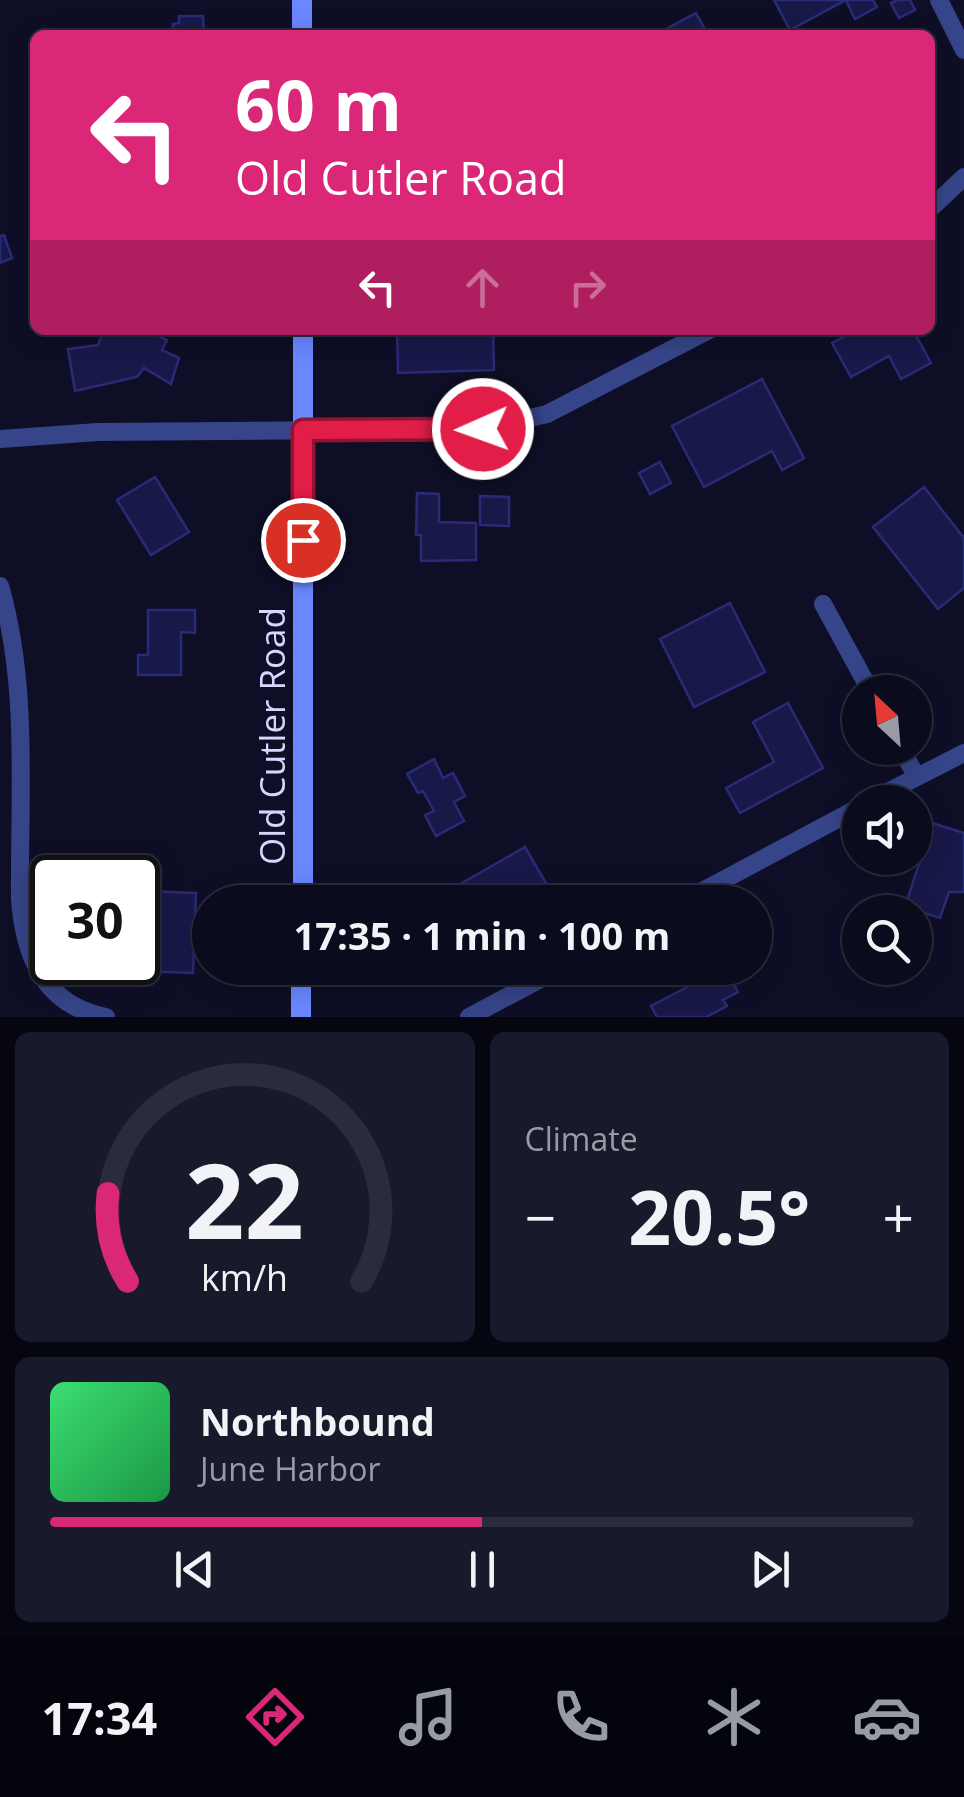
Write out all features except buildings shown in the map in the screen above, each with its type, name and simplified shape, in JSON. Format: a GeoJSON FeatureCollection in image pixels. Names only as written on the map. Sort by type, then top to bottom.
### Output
{"type":"FeatureCollection","features":[{"type":"Feature","properties":{"kind":"main road"},"geometry":{"type":"LineString","coordinates":[[302,0],[302,30]]}},
{"type":"Feature","properties":{"kind":"main road","name":"Old Cutler Road"},"geometry":{"type":"LineString","coordinates":[[303,335],[303,885]]}},
{"type":"Feature","properties":{"kind":"main road"},"geometry":{"type":"LineString","coordinates":[[300,1017],[301,985]]}},
{"type":"Feature","properties":{"kind":"street"},"geometry":{"type":"LineString","coordinates":[[939,0],[964,50]]}},
{"type":"Feature","properties":{"kind":"street"},"geometry":{"type":"LineString","coordinates":[[935,204],[964,178]]}},
{"type":"Feature","properties":{"kind":"street"},"geometry":{"type":"LineString","coordinates":[[0,438],[79,432],[459,431],[527,420],[568,404],[699,335]]}},
{"type":"Feature","properties":{"kind":"street"},"geometry":{"type":"LineString","coordinates":[[0,586],[17,671],[20,899],[24,934],[50,989],[77,1009],[106,1017]]}},
{"type":"Feature","properties":{"kind":"street"},"geometry":{"type":"LineString","coordinates":[[823,604],[862,675]]}},
{"type":"Feature","properties":{"kind":"street"},"geometry":{"type":"LineString","coordinates":[[899,785],[964,753]]}},
{"type":"Feature","properties":{"kind":"street"},"geometry":{"type":"LineString","coordinates":[[910,765],[916,776]]}},
{"type":"Feature","properties":{"kind":"street"},"geometry":{"type":"LineString","coordinates":[[714,885],[842,817]]}},
{"type":"Feature","properties":{"kind":"street"},"geometry":{"type":"LineString","coordinates":[[469,1017],[530,985]]}},
{"type":"Feature","properties":{"kind":"route"},"geometry":{"type":"LineString","coordinates":[[303,540],[303,430],[483,429]]}}]}
